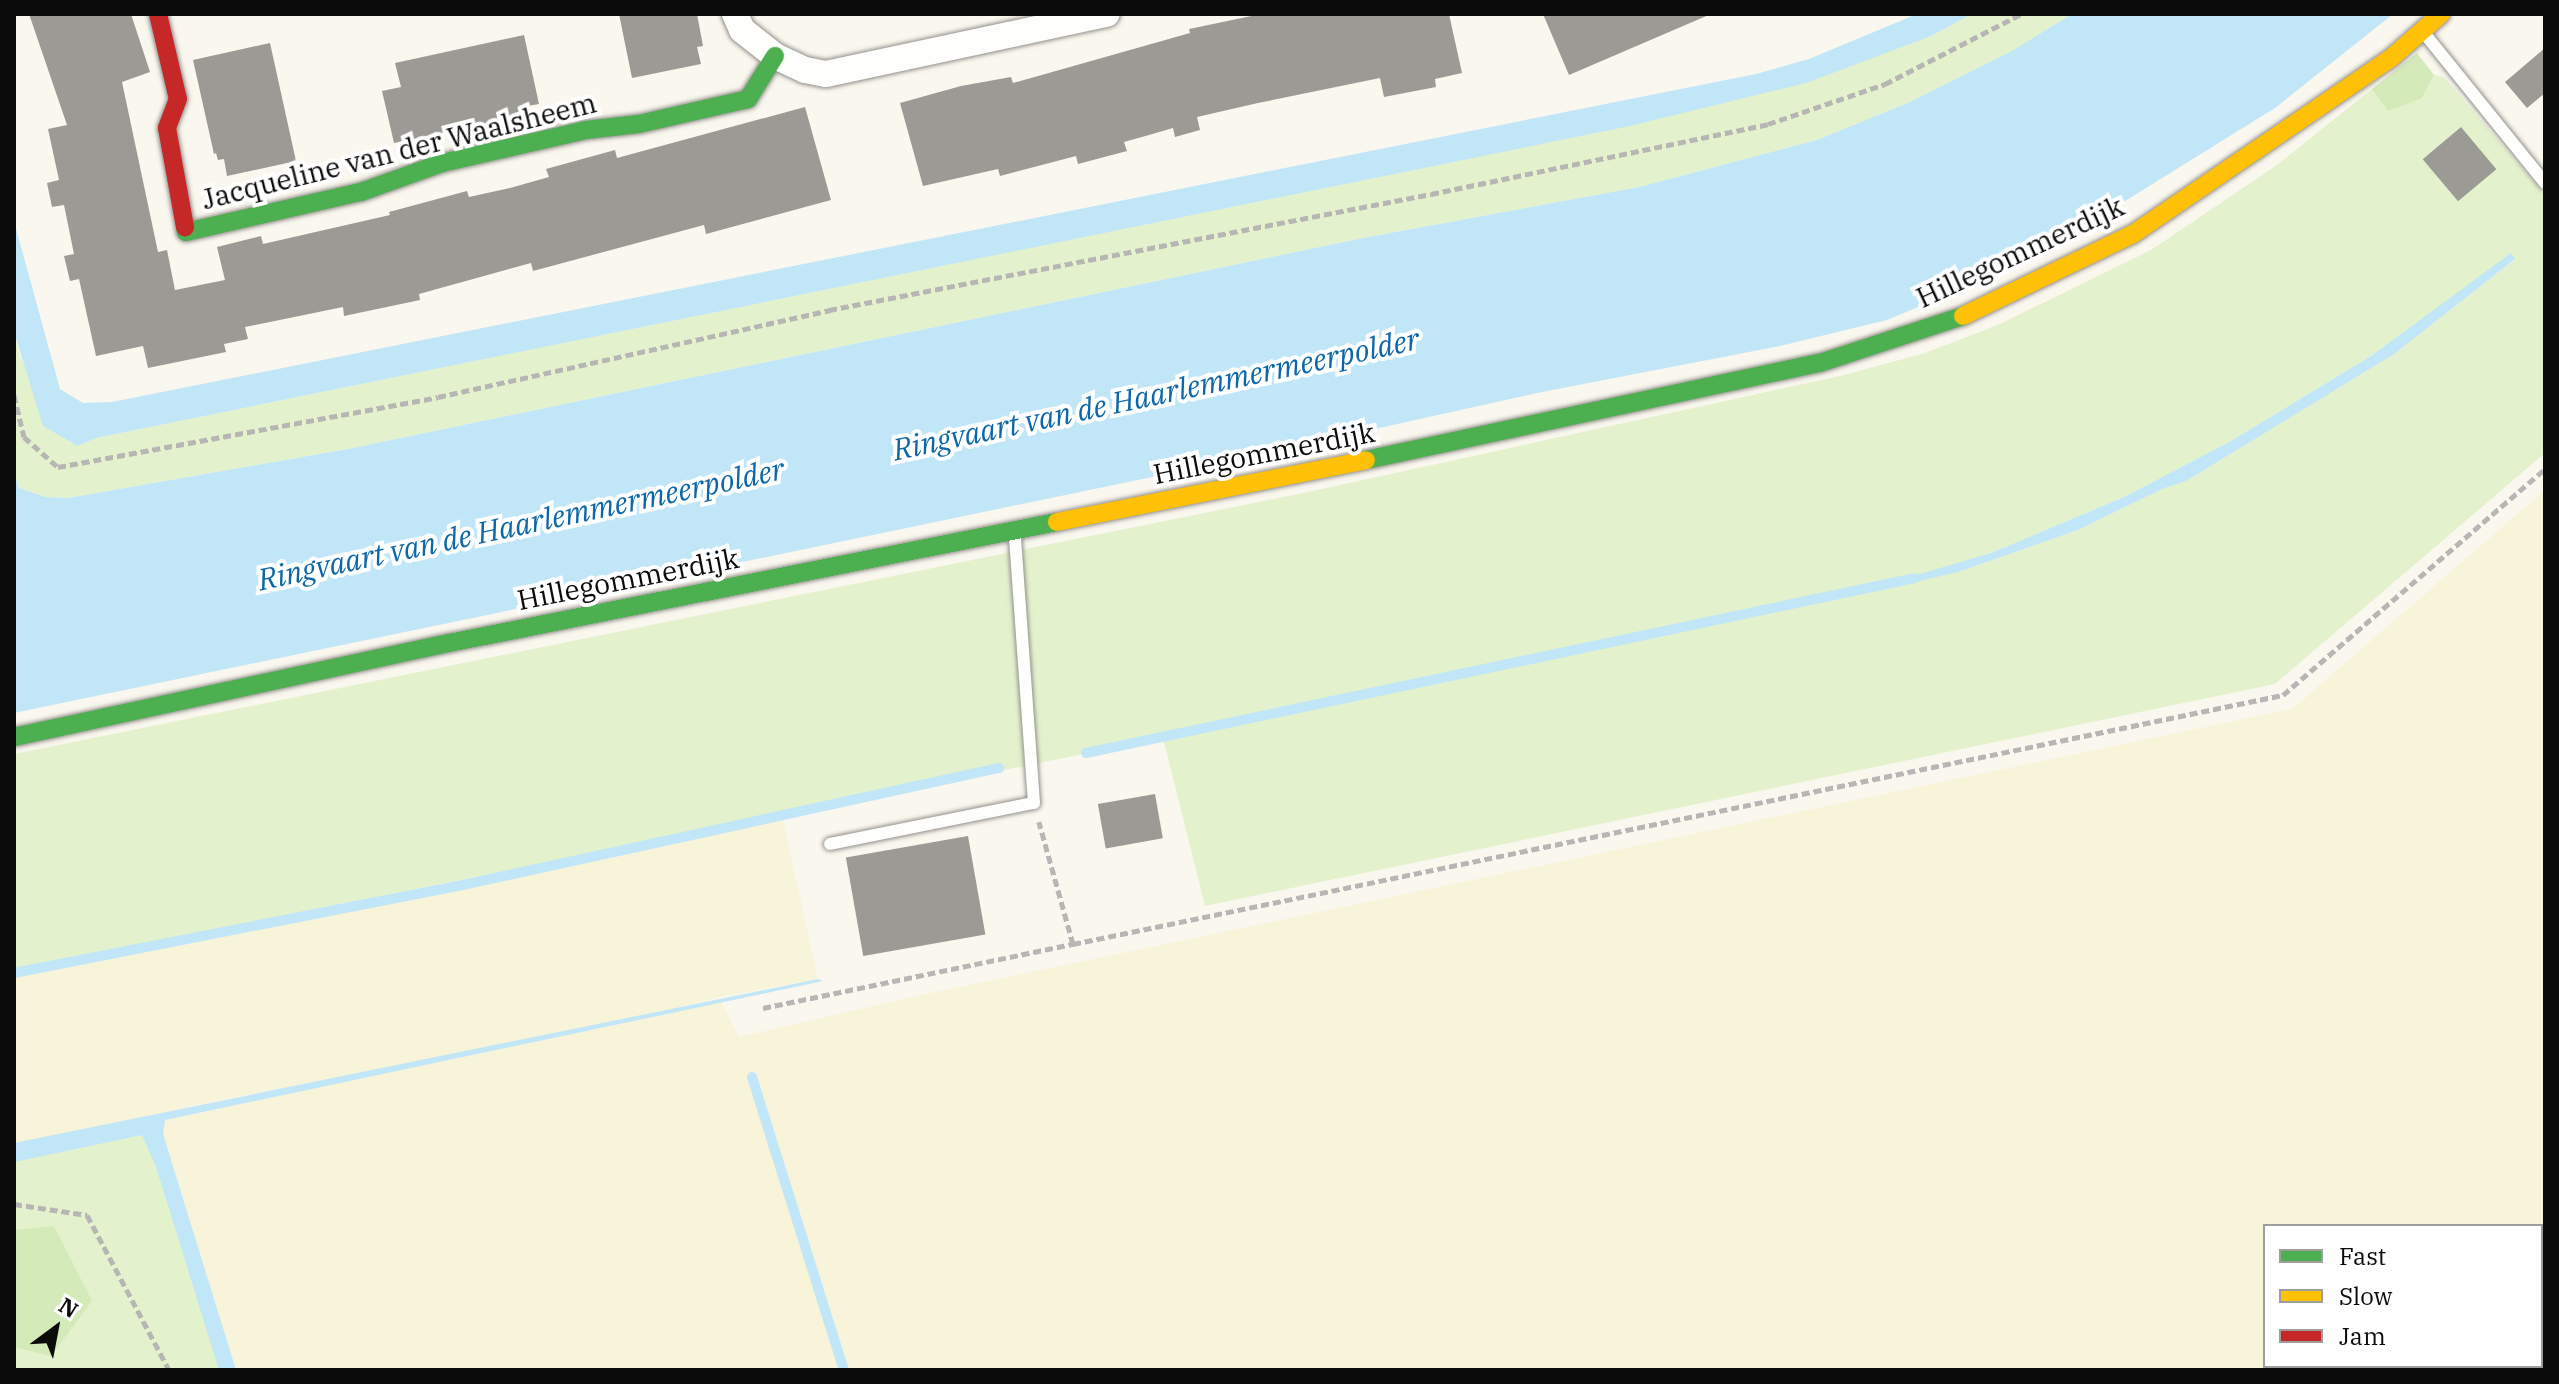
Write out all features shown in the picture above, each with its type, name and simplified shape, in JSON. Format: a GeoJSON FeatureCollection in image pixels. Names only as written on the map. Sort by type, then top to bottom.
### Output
{"type":"FeatureCollection","features":[{"type":"Feature","properties":{"kind":"street","name":"Jacqueline van der Waalsheem"},"geometry":{"type":"LineString","coordinates":[[158,14],[178,99],[167,128],[186,232],[361,192],[442,163],[586,130],[639,124],[748,99],[775,56]]}},
{"type":"Feature","properties":{"kind":"street"},"geometry":{"type":"LineString","coordinates":[[735,14],[742,30],[775,56],[805,70],[826,74],[1103,14]]}},
{"type":"Feature","properties":{"kind":"street","name":"Hillegommerdijk"},"geometry":{"type":"LineString","coordinates":[[14,737],[449,643],[1508,432],[1820,363],[1968,314],[2133,234],[2390,59],[2441,14]]}},
{"type":"Feature","properties":{"kind":"lane"},"geometry":{"type":"LineString","coordinates":[[2422,31],[2545,183]]}},
{"type":"Feature","properties":{"kind":"lane"},"geometry":{"type":"LineString","coordinates":[[830,844],[1034,803],[1014,531]]}},
{"type":"Feature","properties":{"kind":"path"},"geometry":{"type":"LineString","coordinates":[[14,395],[24,437],[58,467],[438,397],[829,310],[1431,194],[1768,124],[1885,84],[2021,14]]}},
{"type":"Feature","properties":{"kind":"path"},"geometry":{"type":"LineString","coordinates":[[763,1008],[2283,695],[2545,469]]}},
{"type":"Feature","properties":{"kind":"path"},"geometry":{"type":"LineString","coordinates":[[1034,803],[1073,944]]}},
{"type":"Feature","properties":{"kind":"path"},"geometry":{"type":"LineString","coordinates":[[14,1204],[87,1215],[169,1370]]}},
{"type":"Feature","properties":{"kind":"shaded area"},"geometry":{"type":"Polygon","coordinates":[[[2545,490],[2545,1370],[234,1370],[163,1134],[165,1120],[721,1002],[739,1037],[921,995],[2292,709],[2545,490]]]}},
{"type":"Feature","properties":{"kind":"shaded area"},"geometry":{"type":"Polygon","coordinates":[[[782,815],[818,979],[724,996],[594,1028],[200,1104],[14,1149],[14,970],[782,815]]]}},
{"type":"Feature","properties":{"kind":"green space"},"geometry":{"type":"Polygon","coordinates":[[[1972,14],[2072,14],[2010,52],[1910,102],[1817,140],[1639,187],[1363,238],[348,449],[68,498],[45,497],[19,488],[14,473],[14,332],[20,357],[78,446],[96,438],[1366,179],[1931,36],[1972,14]]]}},
{"type":"Feature","properties":{"kind":"green space"},"geometry":{"type":"Polygon","coordinates":[[[2417,53],[2434,75],[2422,98],[2388,111],[2372,89],[2417,53]]]}},
{"type":"Feature","properties":{"kind":"green space"},"geometry":{"type":"Polygon","coordinates":[[[2434,75],[2444,77],[2545,195],[2545,453],[2275,684],[1205,906],[1163,738],[14,970],[14,754],[1308,492],[1844,375],[1925,353],[2000,324],[2151,250],[2277,165],[2372,89],[2422,98],[2434,75]],[[2511,254],[2371,356],[2231,441],[2124,497],[1991,553],[1958,572],[2078,530],[2162,489],[2186,481],[2394,353],[2514,260],[2511,254]]]}},
{"type":"Feature","properties":{"kind":"green space"},"geometry":{"type":"Polygon","coordinates":[[[165,1120],[163,1134],[234,1370],[14,1370],[14,1149],[165,1120]]]}},
{"type":"Feature","properties":{"kind":"green space"},"geometry":{"type":"Polygon","coordinates":[[[54,1226],[92,1301],[51,1356],[14,1347],[14,1230],[54,1226]]]}},
{"type":"Feature","properties":{"kind":"water"},"geometry":{"type":"Polygon","coordinates":[[[1917,14],[1972,14],[1931,36],[1806,83],[1630,126],[96,438],[78,446],[43,426],[14,332],[14,221],[60,389],[83,403],[112,402],[1756,74],[1809,59],[1917,14]]]}},
{"type":"Feature","properties":{"kind":"water","name":"Ringvaart van de Haarlemmermeerpolder"},"geometry":{"type":"Polygon","coordinates":[[[2072,14],[2393,14],[2275,108],[2030,260],[1887,320],[1780,346],[1537,393],[1244,458],[14,713],[14,473],[19,488],[45,497],[68,498],[348,449],[1363,238],[1639,187],[1817,140],[1910,102],[2010,52],[2072,14]]]}},
{"type":"Feature","properties":{"kind":"water"},"geometry":{"type":"Polygon","coordinates":[[[2511,253],[2515,259],[2394,354],[2186,481],[2162,489],[2078,530],[1958,572],[1911,583],[1913,576],[1991,553],[2124,497],[2231,441],[2371,356],[2511,253]]]}},
{"type":"Feature","properties":{"kind":"water"},"geometry":{"type":"Polygon","coordinates":[[[818,979],[823,981],[165,1120],[163,1134],[236,1370],[219,1370],[156,1167],[142,1135],[14,1162],[14,1143],[818,979]]]}},
{"type":"Feature","properties":{"kind":"building"},"geometry":{"type":"Polygon","coordinates":[[[29,14],[131,14],[150,72],[122,82],[158,252],[167,250],[175,290],[225,280],[217,247],[261,236],[263,244],[390,215],[389,212],[467,191],[469,197],[510,188],[549,177],[546,169],[615,150],[617,158],[805,107],[831,200],[706,234],[704,225],[533,271],[531,263],[419,294],[420,300],[344,316],[343,307],[245,327],[248,339],[224,344],[226,352],[148,368],[143,346],[96,356],[79,279],[70,281],[64,256],[74,254],[64,205],[52,207],[47,183],[59,180],[48,129],[67,125],[29,14]]]}},
{"type":"Feature","properties":{"kind":"building"},"geometry":{"type":"Polygon","coordinates":[[[619,14],[697,14],[703,46],[697,47],[701,64],[632,78],[619,14]]]}},
{"type":"Feature","properties":{"kind":"building"},"geometry":{"type":"Polygon","coordinates":[[[1261,14],[1449,14],[1462,73],[1435,79],[1436,87],[1384,97],[1380,78],[1258,103],[1197,117],[1200,130],[1175,137],[1173,128],[1124,142],[1127,151],[1078,164],[1076,156],[1000,176],[998,169],[923,186],[900,103],[961,86],[1011,77],[1013,83],[1190,33],[1189,29],[1261,14]]]}},
{"type":"Feature","properties":{"kind":"building"},"geometry":{"type":"Polygon","coordinates":[[[1543,14],[1711,14],[1569,75],[1543,14]]]}},
{"type":"Feature","properties":{"kind":"building"},"geometry":{"type":"Polygon","coordinates":[[[524,35],[539,104],[522,107],[523,113],[517,118],[394,143],[382,91],[401,87],[395,63],[524,35]]]}},
{"type":"Feature","properties":{"kind":"building"},"geometry":{"type":"Polygon","coordinates":[[[270,43],[296,161],[227,176],[224,159],[218,160],[214,154],[193,60],[270,43]]]}},
{"type":"Feature","properties":{"kind":"building"},"geometry":{"type":"Polygon","coordinates":[[[2545,48],[2545,93],[2527,108],[2505,82],[2545,48]]]}},
{"type":"Feature","properties":{"kind":"building"},"geometry":{"type":"Polygon","coordinates":[[[2461,127],[2496,169],[2458,201],[2423,159],[2461,127]]]}},
{"type":"Feature","properties":{"kind":"building"},"geometry":{"type":"Polygon","coordinates":[[[1155,794],[1163,838],[1106,848],[1098,804],[1155,794]]]}},
{"type":"Feature","properties":{"kind":"building"},"geometry":{"type":"Polygon","coordinates":[[[968,836],[985,934],[863,956],[846,858],[968,836]]]}},
{"type":"Feature","properties":{"kind":"waterway"},"geometry":{"type":"LineString","coordinates":[[1086,753],[1915,578]]}},
{"type":"Feature","properties":{"kind":"waterway"},"geometry":{"type":"LineString","coordinates":[[14,973],[458,886],[999,768]]}},
{"type":"Feature","properties":{"kind":"waterway"},"geometry":{"type":"LineString","coordinates":[[752,1077],[844,1370]]}},
{"type":"Feature","properties":{"kind":"traffic: fast"},"geometry":{"type":"LineString","coordinates":[[185,227],[186,232],[361,192],[442,163],[586,130],[639,124],[748,99],[775,56]]}},
{"type":"Feature","properties":{"kind":"traffic: fast"},"geometry":{"type":"LineString","coordinates":[[1366,460],[1820,363],[1963,316]]}},
{"type":"Feature","properties":{"kind":"traffic: fast"},"geometry":{"type":"LineString","coordinates":[[14,737],[449,643],[1057,522]]}},
{"type":"Feature","properties":{"kind":"traffic: slow"},"geometry":{"type":"LineString","coordinates":[[1963,316],[2133,234],[2390,59],[2441,14]]}},
{"type":"Feature","properties":{"kind":"traffic: slow"},"geometry":{"type":"LineString","coordinates":[[1057,522],[1366,460]]}},
{"type":"Feature","properties":{"kind":"traffic: jam"},"geometry":{"type":"LineString","coordinates":[[158,14],[178,99],[167,128],[185,227]]}}]}
